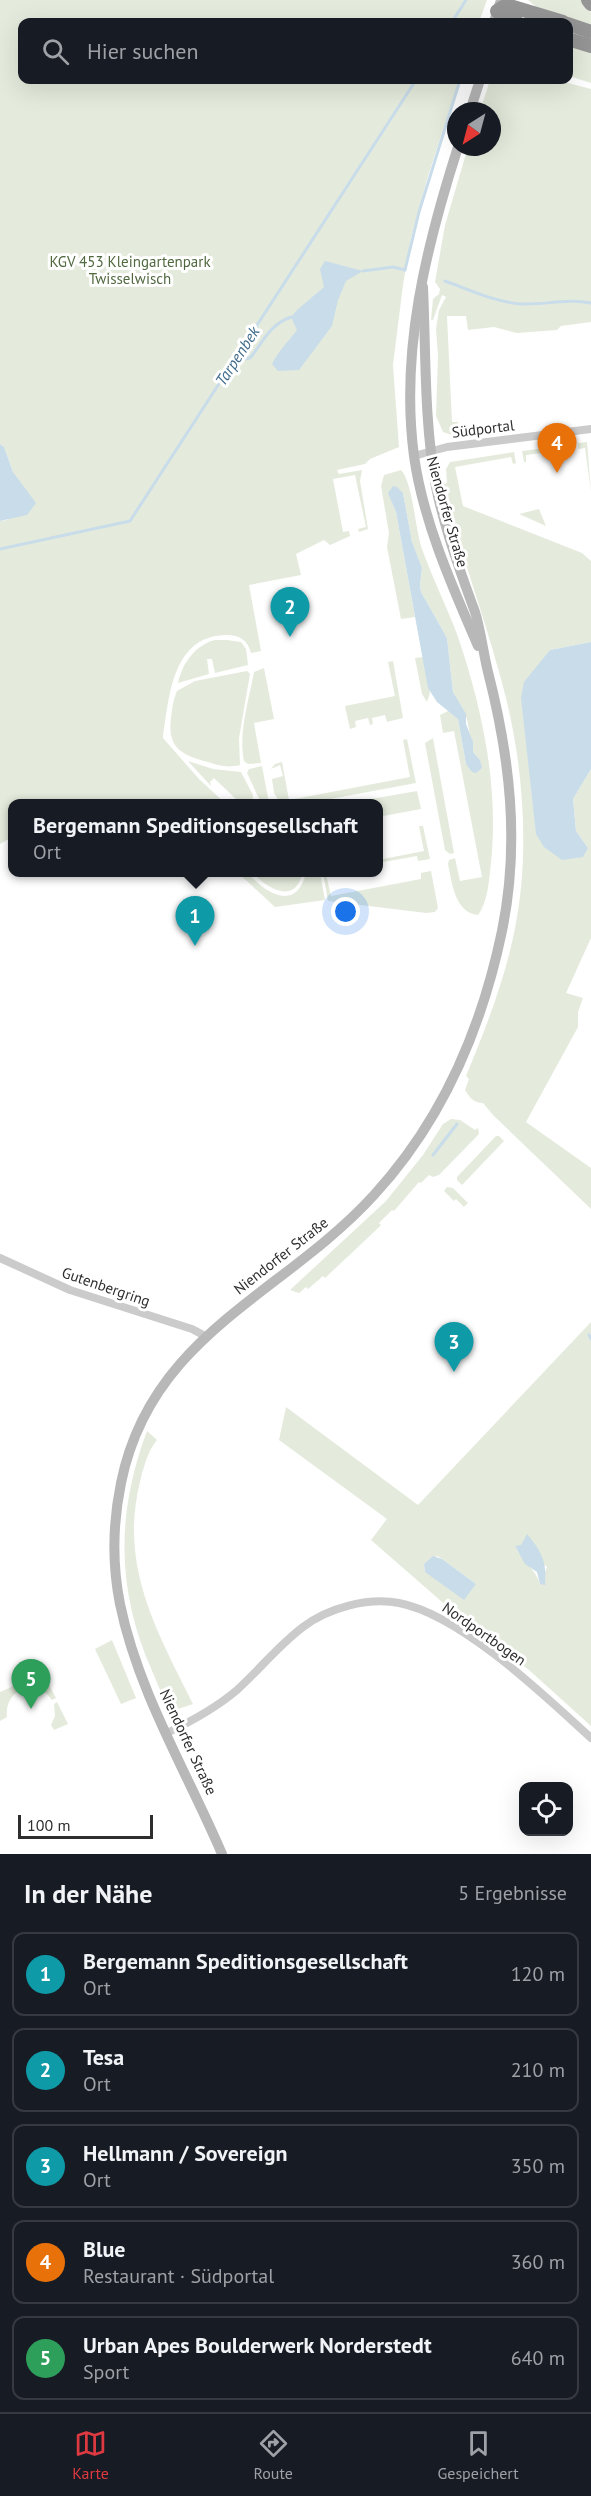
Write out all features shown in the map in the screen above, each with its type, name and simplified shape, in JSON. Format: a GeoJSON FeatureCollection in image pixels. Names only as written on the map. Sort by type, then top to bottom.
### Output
{"type":"FeatureCollection","features":[{"type":"Feature","properties":{"kind":"highway"},"geometry":{"type":"LineString","coordinates":[[588,0],[591,4]]}},
{"type":"Feature","properties":{"kind":"highway"},"geometry":{"type":"LineString","coordinates":[[506,13],[538,18]]}},
{"type":"Feature","properties":{"kind":"highway"},"geometry":{"type":"LineString","coordinates":[[573,26],[591,32]]}},
{"type":"Feature","properties":{"kind":"highway"},"geometry":{"type":"LineString","coordinates":[[573,41],[591,46]]}},
{"type":"Feature","properties":{"kind":"main road"},"geometry":{"type":"LineString","coordinates":[[473,102],[479,84]]}},
{"type":"Feature","properties":{"kind":"main road","name":"Niendorfer Straße"},"geometry":{"type":"LineString","coordinates":[[455,156],[435,224],[414,323],[410,384],[414,456],[421,489],[439,548],[464,616],[487,668]]}},
{"type":"Feature","properties":{"kind":"main road","name":"Niendorfer Straße"},"geometry":{"type":"LineString","coordinates":[[222,1854],[130,1643],[119,1601],[115,1558],[116,1509],[126,1456],[143,1413],[171,1373],[206,1336],[339,1230],[375,1194],[411,1150],[444,1095],[467,1048],[482,1004],[506,910],[512,851],[510,779],[503,735],[476,615],[464,587],[436,487],[425,379],[423,287]]}},
{"type":"Feature","properties":{"kind":"street","name":"Südportal"},"geometry":{"type":"LineString","coordinates":[[414,456],[447,447],[591,429]]}},
{"type":"Feature","properties":{"kind":"street","name":"Gutenbergring"},"geometry":{"type":"LineString","coordinates":[[0,1258],[70,1290],[206,1336]]}},
{"type":"Feature","properties":{"kind":"street","name":"Nordportbogen"},"geometry":{"type":"LineString","coordinates":[[167,1732],[193,1721],[222,1701],[304,1626],[337,1609],[390,1601],[428,1612],[463,1633],[534,1686],[591,1738]]}},
{"type":"Feature","properties":{"kind":"green space","name":"KGV 453 Kleingartenpark Twisselwisch"},"geometry":{"type":"Polygon","coordinates":[[[0,0],[487,0],[480,18],[18,18],[18,84],[458,84],[452,102],[447,102],[447,117],[411,238],[403,285],[393,365],[399,447],[370,459],[365,464],[337,470],[339,474],[362,470],[360,481],[368,529],[359,532],[358,529],[366,527],[355,475],[333,479],[343,532],[349,531],[350,536],[330,545],[324,540],[296,554],[301,575],[249,585],[261,651],[251,653],[245,642],[235,636],[209,638],[195,645],[177,670],[168,704],[163,738],[199,779],[221,799],[8,799],[8,839],[0,844],[0,521],[7,520],[35,503],[13,472],[4,447],[0,444],[0,0]]]}},
{"type":"Feature","properties":{"kind":"green space"},"geometry":{"type":"Polygon","coordinates":[[[528,0],[582,0],[591,12],[591,26],[573,20],[573,18],[540,10],[528,0]]]}},
{"type":"Feature","properties":{"kind":"green space"},"geometry":{"type":"Polygon","coordinates":[[[573,46],[591,51],[591,83],[573,77],[573,46]]]}},
{"type":"Feature","properties":{"kind":"green space"},"geometry":{"type":"Polygon","coordinates":[[[489,84],[572,84],[591,89],[591,322],[561,326],[557,330],[517,333],[494,327],[468,330],[466,316],[447,316],[452,422],[458,422],[459,430],[475,429],[475,433],[452,435],[443,432],[436,416],[438,356],[436,329],[439,310],[446,297],[442,295],[433,320],[431,320],[433,299],[439,294],[440,289],[435,282],[445,225],[465,156],[501,156],[501,102],[483,102],[489,84]]]}},
{"type":"Feature","properties":{"kind":"green space"},"geometry":{"type":"Polygon","coordinates":[[[587,442],[591,492],[585,448],[578,449],[578,443],[587,442]]]}},
{"type":"Feature","properties":{"kind":"green space"},"geometry":{"type":"Polygon","coordinates":[[[568,445],[570,455],[567,456],[565,450],[526,455],[526,462],[524,462],[522,451],[568,445]]]}},
{"type":"Feature","properties":{"kind":"green space"},"geometry":{"type":"Polygon","coordinates":[[[514,452],[516,463],[513,464],[511,457],[455,467],[463,506],[582,553],[591,561],[591,642],[550,650],[536,834],[588,848],[576,831],[573,799],[591,769],[591,938],[566,993],[583,998],[578,1012],[578,1027],[526,1122],[591,1168],[591,1209],[483,1103],[472,1100],[465,1090],[469,1079],[466,1076],[499,988],[514,933],[522,875],[523,815],[517,755],[506,698],[443,484],[447,483],[446,469],[450,462],[514,452]]]}},
{"type":"Feature","properties":{"kind":"green space"},"geometry":{"type":"Polygon","coordinates":[[[401,470],[411,495],[422,549],[457,634],[481,718],[493,805],[493,834],[487,891],[478,915],[470,913],[459,903],[448,864],[449,860],[455,858],[460,881],[482,877],[454,731],[443,733],[440,715],[450,710],[458,719],[466,764],[480,760],[473,752],[467,719],[453,692],[447,638],[421,592],[422,569],[412,542],[403,493],[391,499],[396,512],[415,617],[401,619],[387,547],[389,533],[381,486],[384,475],[401,470]]]}},
{"type":"Feature","properties":{"kind":"green space"},"geometry":{"type":"Polygon","coordinates":[[[539,509],[546,526],[519,514],[539,509]]]}},
{"type":"Feature","properties":{"kind":"green space"},"geometry":{"type":"Polygon","coordinates":[[[215,640],[241,642],[246,649],[248,665],[215,673],[212,659],[207,659],[209,674],[178,683],[186,662],[191,656],[201,646],[215,640]]]}},
{"type":"Feature","properties":{"kind":"green space"},"geometry":{"type":"Polygon","coordinates":[[[423,657],[430,693],[427,702],[422,694],[415,658],[423,657]]]}},
{"type":"Feature","properties":{"kind":"green space"},"geometry":{"type":"Polygon","coordinates":[[[393,661],[403,718],[387,722],[385,715],[372,718],[373,724],[370,725],[368,718],[355,721],[356,727],[350,729],[345,706],[395,696],[388,662],[393,661]]]}},
{"type":"Feature","properties":{"kind":"green space"},"geometry":{"type":"Polygon","coordinates":[[[264,668],[274,719],[254,723],[261,763],[248,764],[244,761],[242,739],[245,716],[254,672],[264,668]]]}},
{"type":"Feature","properties":{"kind":"green space"},"geometry":{"type":"Polygon","coordinates":[[[247,671],[250,674],[239,738],[240,765],[216,765],[178,749],[171,737],[170,728],[177,691],[195,681],[247,671]]]}},
{"type":"Feature","properties":{"kind":"green space"},"geometry":{"type":"Polygon","coordinates":[[[433,738],[454,853],[450,854],[445,850],[425,743],[433,738]]]}},
{"type":"Feature","properties":{"kind":"green space"},"geometry":{"type":"Polygon","coordinates":[[[407,739],[416,783],[330,799],[294,799],[410,777],[403,740],[407,739]]]}},
{"type":"Feature","properties":{"kind":"green space"},"geometry":{"type":"Polygon","coordinates":[[[188,761],[213,769],[241,772],[253,795],[252,799],[236,799],[214,778],[210,782],[211,786],[188,761]]]}},
{"type":"Feature","properties":{"kind":"green space"},"geometry":{"type":"Polygon","coordinates":[[[282,762],[289,799],[278,799],[274,793],[272,779],[283,776],[280,765],[271,769],[275,764],[282,762]]]}},
{"type":"Feature","properties":{"kind":"green space"},"geometry":{"type":"Polygon","coordinates":[[[262,766],[268,799],[259,799],[247,773],[249,769],[262,766]]]}},
{"type":"Feature","properties":{"kind":"green space"},"geometry":{"type":"Polygon","coordinates":[[[417,791],[421,809],[383,816],[383,799],[371,799],[417,791]]]}},
{"type":"Feature","properties":{"kind":"green space"},"geometry":{"type":"Polygon","coordinates":[[[419,826],[423,826],[430,859],[418,861],[417,856],[383,862],[383,859],[424,851],[419,826]]]}},
{"type":"Feature","properties":{"kind":"green space"},"geometry":{"type":"Polygon","coordinates":[[[431,871],[438,908],[435,912],[426,913],[328,901],[324,877],[327,877],[331,896],[421,879],[421,873],[431,871]]]}},
{"type":"Feature","properties":{"kind":"green space"},"geometry":{"type":"Polygon","coordinates":[[[242,877],[252,877],[272,893],[288,896],[296,892],[305,877],[321,877],[325,900],[275,907],[242,877]]]}},
{"type":"Feature","properties":{"kind":"green space"},"geometry":{"type":"Polygon","coordinates":[[[257,877],[301,877],[294,889],[288,891],[273,888],[257,877]]]}},
{"type":"Feature","properties":{"kind":"green space"},"geometry":{"type":"Polygon","coordinates":[[[451,1119],[460,1120],[475,1130],[478,1128],[479,1134],[439,1175],[433,1177],[429,1175],[421,1183],[419,1182],[394,1211],[392,1210],[379,1223],[381,1225],[325,1278],[323,1276],[308,1289],[306,1287],[299,1293],[290,1290],[386,1201],[423,1155],[443,1124],[451,1119]]]}},
{"type":"Feature","properties":{"kind":"green space"},"geometry":{"type":"Polygon","coordinates":[[[496,1136],[504,1141],[462,1185],[457,1177],[496,1136]]]}},
{"type":"Feature","properties":{"kind":"green space"},"geometry":{"type":"Polygon","coordinates":[[[447,1187],[453,1188],[468,1203],[464,1207],[456,1199],[454,1201],[444,1191],[447,1187]]]}},
{"type":"Feature","properties":{"kind":"green space"},"geometry":{"type":"Polygon","coordinates":[[[591,1322],[591,1726],[529,1670],[465,1622],[371,1540],[387,1519],[279,1440],[286,1407],[418,1505],[591,1322]],[[515,1546],[540,1584],[547,1567],[521,1546],[515,1546]],[[437,1556],[424,1564],[425,1572],[476,1584],[442,1559],[437,1556]]]}},
{"type":"Feature","properties":{"kind":"green space"},"geometry":{"type":"Polygon","coordinates":[[[147,1431],[157,1440],[148,1454],[140,1482],[135,1513],[134,1542],[145,1598],[167,1651],[193,1704],[178,1709],[165,1699],[153,1673],[132,1612],[127,1582],[124,1552],[126,1522],[130,1492],[147,1431]]]}},
{"type":"Feature","properties":{"kind":"green space"},"geometry":{"type":"Polygon","coordinates":[[[112,1640],[136,1698],[121,1704],[95,1649],[112,1640]]]}},
{"type":"Feature","properties":{"kind":"green space"},"geometry":{"type":"Polygon","coordinates":[[[43,1673],[56,1698],[52,1700],[38,1689],[30,1687],[22,1689],[11,1699],[7,1707],[7,1717],[0,1721],[0,1692],[43,1673]]]}},
{"type":"Feature","properties":{"kind":"green space"},"geometry":{"type":"Polygon","coordinates":[[[57,1702],[68,1724],[54,1730],[51,1725],[55,1716],[54,1704],[57,1702]]]}},
{"type":"Feature","properties":{"kind":"water"},"geometry":{"type":"Polygon","coordinates":[[[325,261],[363,271],[346,281],[338,300],[332,326],[299,370],[278,371],[272,364],[297,330],[291,317],[324,287],[320,269],[325,261]]]}},
{"type":"Feature","properties":{"kind":"water"},"geometry":{"type":"Polygon","coordinates":[[[0,444],[4,447],[13,472],[36,503],[27,515],[0,521],[0,444]]]}},
{"type":"Feature","properties":{"kind":"water"},"geometry":{"type":"Polygon","coordinates":[[[393,486],[403,493],[412,542],[422,568],[421,592],[447,638],[453,692],[466,714],[466,724],[473,742],[473,752],[480,760],[482,768],[476,773],[472,772],[466,764],[458,719],[437,702],[428,688],[396,512],[388,493],[393,486]]]}},
{"type":"Feature","properties":{"kind":"water"},"geometry":{"type":"Polygon","coordinates":[[[591,642],[591,769],[573,799],[576,831],[588,848],[583,857],[562,860],[544,847],[536,834],[521,698],[524,682],[550,650],[591,642]]]}},
{"type":"Feature","properties":{"kind":"water"},"geometry":{"type":"Polygon","coordinates":[[[527,1534],[542,1558],[545,1585],[540,1584],[537,1572],[525,1564],[515,1546],[521,1545],[527,1534]]]}},
{"type":"Feature","properties":{"kind":"water"},"geometry":{"type":"Polygon","coordinates":[[[433,1556],[442,1559],[476,1584],[464,1600],[425,1572],[424,1564],[433,1556]]]}},
{"type":"Feature","properties":{"kind":"waterway","name":"Tarpenbek"},"geometry":{"type":"LineString","coordinates":[[455,18],[466,0]]}},
{"type":"Feature","properties":{"kind":"waterway","name":"Tarpenbek"},"geometry":{"type":"LineString","coordinates":[[0,549],[130,521],[413,84]]}},
{"type":"Feature","properties":{"kind":"waterway"},"geometry":{"type":"LineString","coordinates":[[405,270],[419,212],[459,84]]}},
{"type":"Feature","properties":{"kind":"waterway"},"geometry":{"type":"LineString","coordinates":[[363,271],[393,267],[405,270]]}},
{"type":"Feature","properties":{"kind":"waterway"},"geometry":{"type":"LineString","coordinates":[[445,281],[511,303],[573,301],[591,303]]}},
{"type":"Feature","properties":{"kind":"waterway"},"geometry":{"type":"LineString","coordinates":[[235,361],[250,358],[272,329],[291,317]]}},
{"type":"Feature","properties":{"kind":"waterway"},"geometry":{"type":"LineString","coordinates":[[433,1155],[457,1124]]}},
{"type":"Feature","properties":{"kind":"waterway"},"geometry":{"type":"LineString","coordinates":[[589,1335],[591,1339]]}},
{"type":"Feature","properties":{"kind":"place","name":"Blue"},"geometry":{"type":"Point","coordinates":[557,473]}},
{"type":"Feature","properties":{"kind":"place","name":"Tesa"},"geometry":{"type":"Point","coordinates":[290,637]}},
{"type":"Feature","properties":{"kind":"place","name":"Bergemann Speditionsgesellschaft"},"geometry":{"type":"Point","coordinates":[195,946]}},
{"type":"Feature","properties":{"kind":"place","name":"Hellmann / Sovereign"},"geometry":{"type":"Point","coordinates":[454,1372]}},
{"type":"Feature","properties":{"kind":"place","name":"Urban Apes Boulderwerk Norderstedt"},"geometry":{"type":"Point","coordinates":[31,1709]}}]}
